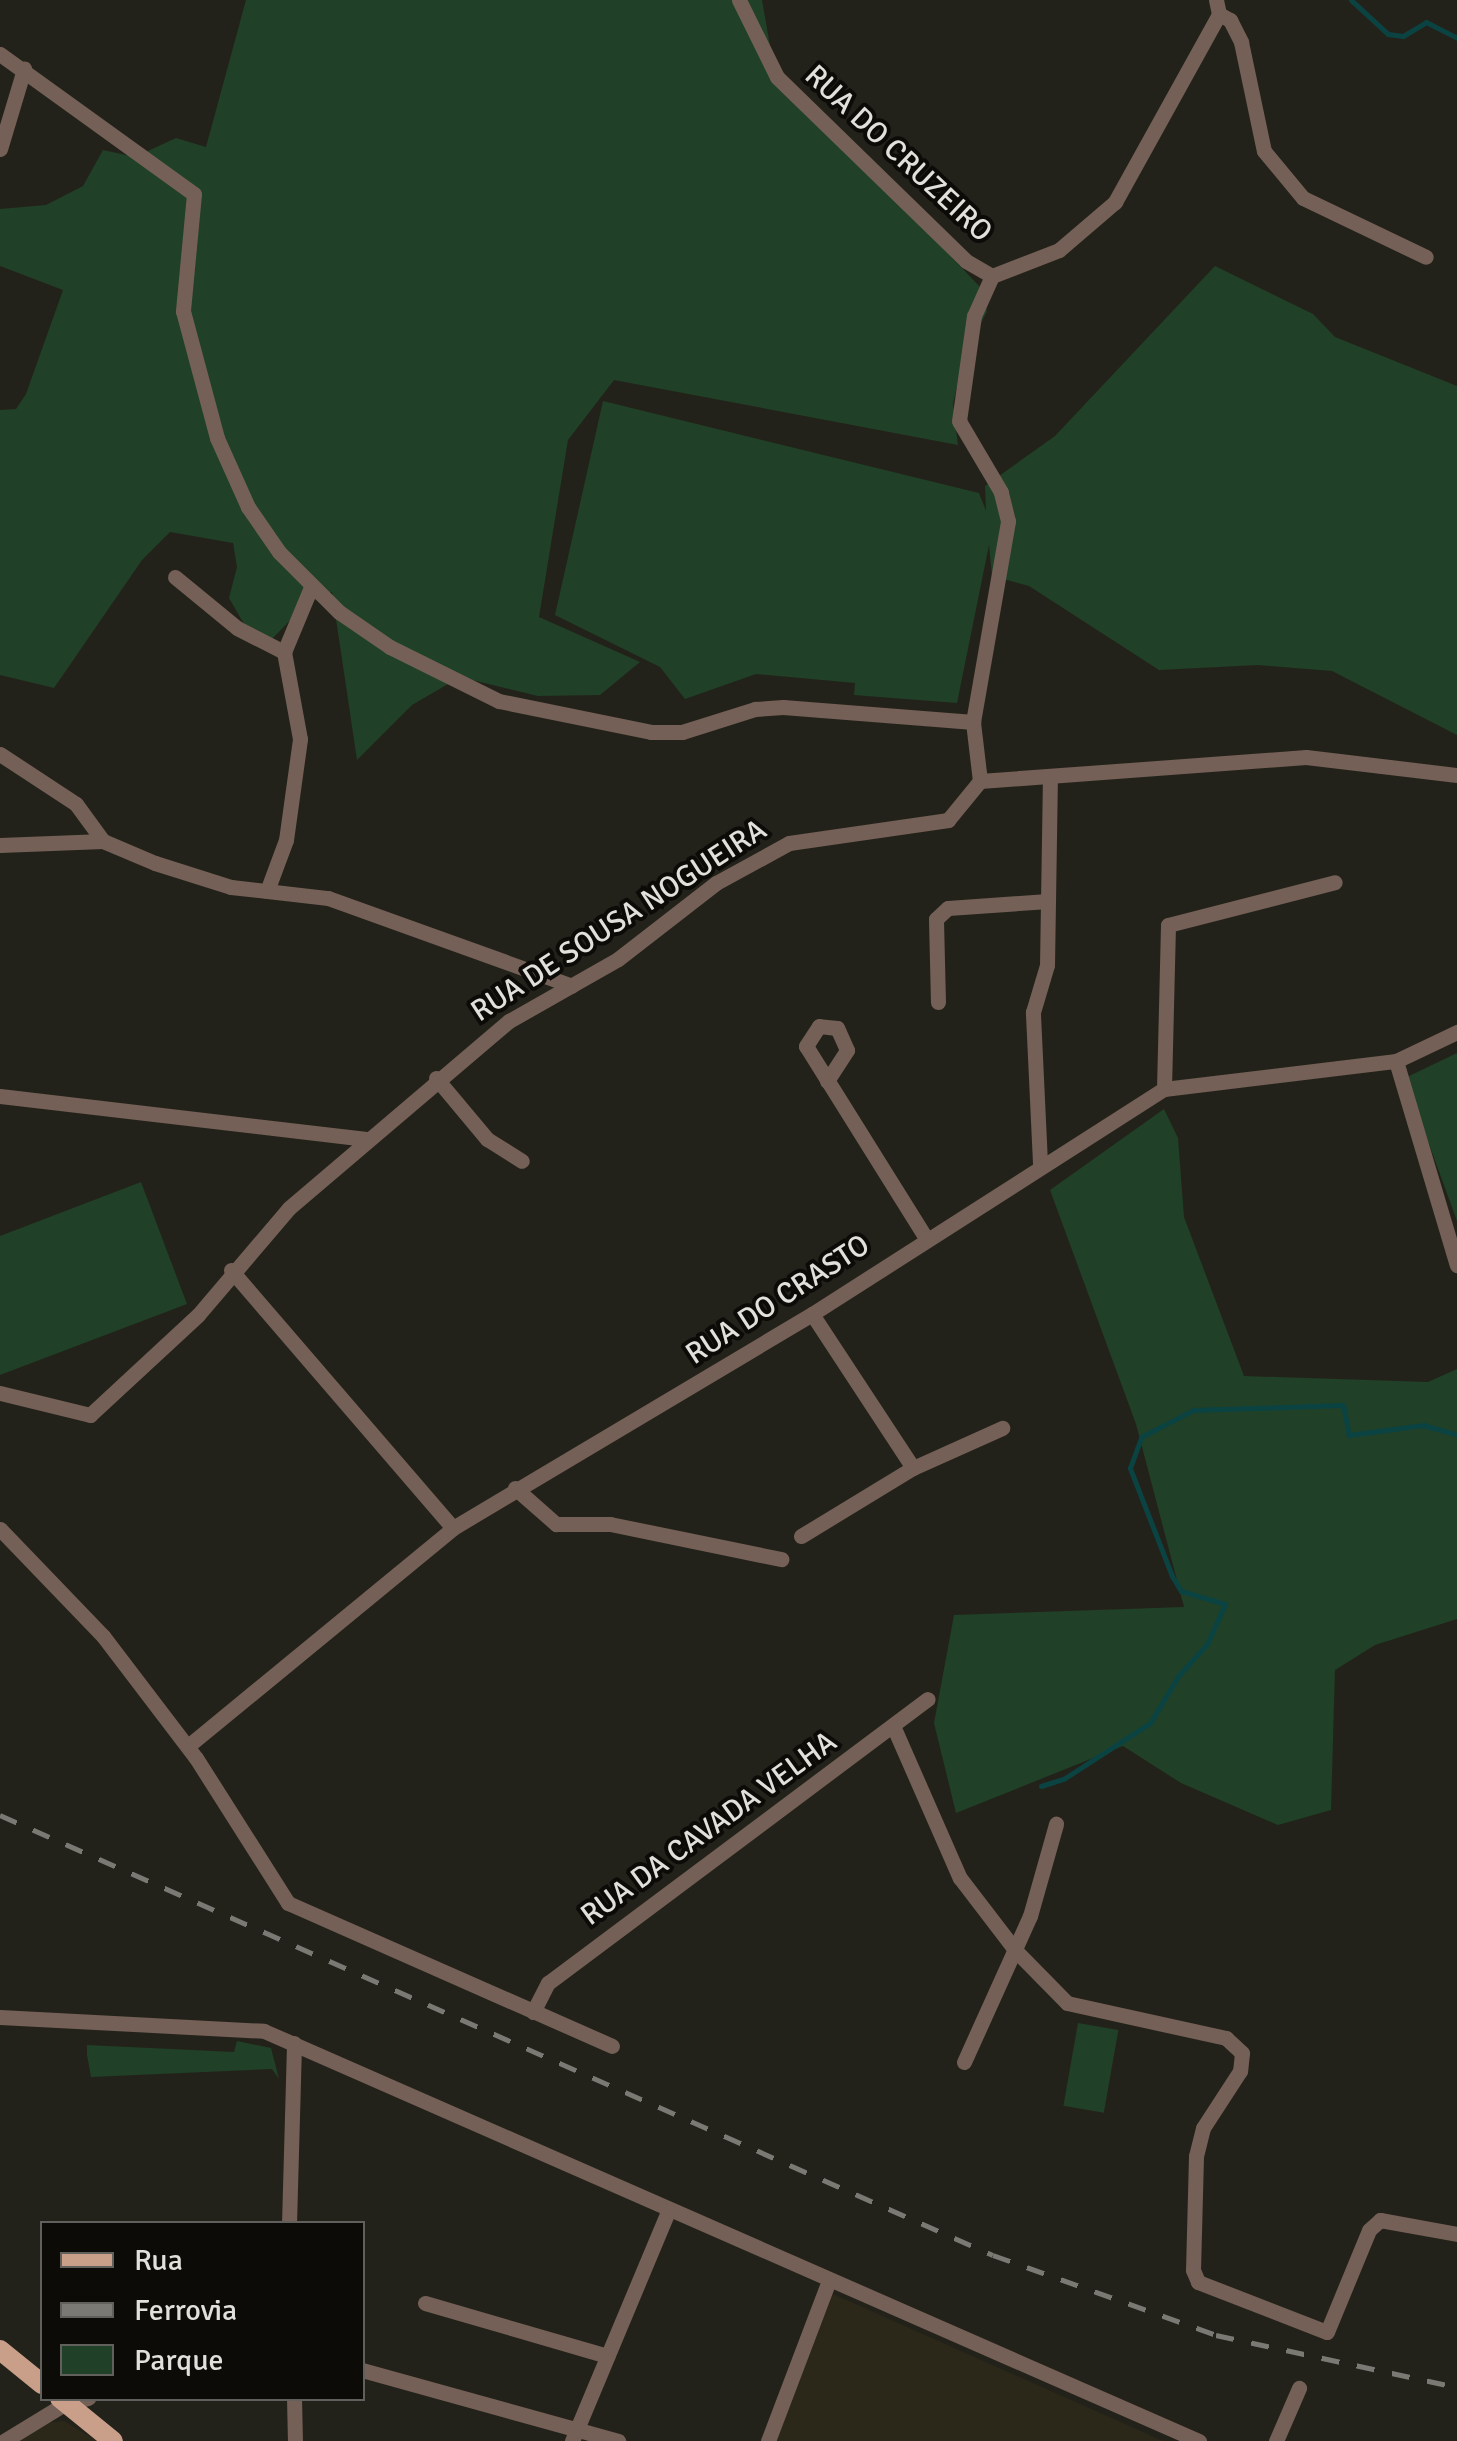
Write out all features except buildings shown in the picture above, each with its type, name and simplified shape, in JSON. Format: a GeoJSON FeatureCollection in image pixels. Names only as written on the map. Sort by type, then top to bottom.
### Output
{"type":"FeatureCollection","features":[{"type":"Feature","properties":{"kind":"main road"},"geometry":{"type":"LineString","coordinates":[[0,2350],[40,2382]]}},
{"type":"Feature","properties":{"kind":"main road"},"geometry":{"type":"LineString","coordinates":[[63,2401],[113,2441]]}},
{"type":"Feature","properties":{"kind":"street","name":"RUA DO CRUZEIRO"},"geometry":{"type":"LineString","coordinates":[[739,0],[776,77],[966,261],[992,276],[1059,250],[1115,202],[1218,7]]}},
{"type":"Feature","properties":{"kind":"street"},"geometry":{"type":"LineString","coordinates":[[1218,7],[1241,42],[1264,151],[1303,198],[1348,225],[1426,257]]}},
{"type":"Feature","properties":{"kind":"street"},"geometry":{"type":"LineString","coordinates":[[0,54],[194,194],[182,272],[194,367],[248,507],[311,587],[390,648],[499,701],[651,732],[682,732],[755,708],[784,707],[973,722]]}},
{"type":"Feature","properties":{"kind":"street"},"geometry":{"type":"LineString","coordinates":[[0,149],[24,69]]}},
{"type":"Feature","properties":{"kind":"street"},"geometry":{"type":"LineString","coordinates":[[992,276],[974,316],[959,421],[1001,492],[1008,522],[973,722],[980,781],[1306,757],[1457,775]]}},
{"type":"Feature","properties":{"kind":"street"},"geometry":{"type":"LineString","coordinates":[[176,577],[236,628],[284,652]]}},
{"type":"Feature","properties":{"kind":"street"},"geometry":{"type":"LineString","coordinates":[[267,891],[286,840],[300,740],[284,652],[311,587]]}},
{"type":"Feature","properties":{"kind":"street"},"geometry":{"type":"LineString","coordinates":[[0,754],[76,804],[103,841]]}},
{"type":"Feature","properties":{"kind":"street"},"geometry":{"type":"LineString","coordinates":[[1040,1163],[1032,1012],[1047,964],[1050,777]]}},
{"type":"Feature","properties":{"kind":"street","name":"RUA DE SOUSA NOGUEIRA"},"geometry":{"type":"LineString","coordinates":[[0,1393],[90,1415],[185,1328],[288,1208],[436,1078],[510,1020],[572,986],[716,884],[788,843],[948,820],[980,781]]}},
{"type":"Feature","properties":{"kind":"street"},"geometry":{"type":"LineString","coordinates":[[0,845],[103,841],[193,875],[267,891],[328,898],[572,986]]}},
{"type":"Feature","properties":{"kind":"street"},"geometry":{"type":"LineString","coordinates":[[1164,1089],[1168,925],[1336,882]]}},
{"type":"Feature","properties":{"kind":"street"},"geometry":{"type":"LineString","coordinates":[[938,1002],[936,919],[948,908],[1048,901]]}},
{"type":"Feature","properties":{"kind":"street","name":"RUA DO CRASTO"},"geometry":{"type":"LineString","coordinates":[[188,1746],[453,1528],[812,1314],[1040,1163],[1164,1089],[1396,1061],[1457,1032]]}},
{"type":"Feature","properties":{"kind":"street"},"geometry":{"type":"LineString","coordinates":[[1396,1061],[1457,1265]]}},
{"type":"Feature","properties":{"kind":"street"},"geometry":{"type":"LineString","coordinates":[[436,1078],[487,1139],[522,1161]]}},
{"type":"Feature","properties":{"kind":"street"},"geometry":{"type":"LineString","coordinates":[[828,1080],[926,1238]]}},
{"type":"Feature","properties":{"kind":"street"},"geometry":{"type":"LineString","coordinates":[[0,1096],[368,1139]]}},
{"type":"Feature","properties":{"kind":"street"},"geometry":{"type":"LineString","coordinates":[[231,1270],[453,1528]]}},
{"type":"Feature","properties":{"kind":"street"},"geometry":{"type":"LineString","coordinates":[[812,1314],[913,1468]]}},
{"type":"Feature","properties":{"kind":"street"},"geometry":{"type":"LineString","coordinates":[[801,1536],[913,1468],[1002,1428]]}},
{"type":"Feature","properties":{"kind":"street"},"geometry":{"type":"LineString","coordinates":[[515,1488],[556,1524],[610,1524],[781,1559]]}},
{"type":"Feature","properties":{"kind":"street"},"geometry":{"type":"LineString","coordinates":[[0,1528],[103,1636],[188,1746],[288,1902],[612,2046]]}},
{"type":"Feature","properties":{"kind":"street","name":"RUA DA CAVADA VELHA"},"geometry":{"type":"LineString","coordinates":[[533,2012],[548,1983],[894,1728],[926,1699]]}},
{"type":"Feature","properties":{"kind":"street"},"geometry":{"type":"LineString","coordinates":[[894,1728],[960,1878],[1015,1950],[1067,2003],[1226,2038],[1242,2053],[1240,2071],[1203,2128],[1196,2156],[1193,2270],[1204,2286],[1327,2332],[1369,2230],[1380,2220],[1395,2218],[1457,2234]]}},
{"type":"Feature","properties":{"kind":"street"},"geometry":{"type":"LineString","coordinates":[[964,2062],[1015,1950],[1056,1824]]}},
{"type":"Feature","properties":{"kind":"street"},"geometry":{"type":"LineString","coordinates":[[0,2017],[242,2028],[294,2043],[1200,2441]]}},
{"type":"Feature","properties":{"kind":"street"},"geometry":{"type":"LineString","coordinates":[[289,2221],[294,2043]]}},
{"type":"Feature","properties":{"kind":"street"},"geometry":{"type":"LineString","coordinates":[[574,2436],[668,2210]]}},
{"type":"Feature","properties":{"kind":"street"},"geometry":{"type":"LineString","coordinates":[[768,2441],[829,2280]]}},
{"type":"Feature","properties":{"kind":"street"},"geometry":{"type":"LineString","coordinates":[[425,2303],[607,2356]]}},
{"type":"Feature","properties":{"kind":"street"},"geometry":{"type":"LineString","coordinates":[[365,2371],[574,2436],[618,2441]]}},
{"type":"Feature","properties":{"kind":"street"},"geometry":{"type":"LineString","coordinates":[[1276,2441],[1299,2388]]}},
{"type":"Feature","properties":{"kind":"street"},"geometry":{"type":"LineString","coordinates":[[4,2441],[63,2401]]}},
{"type":"Feature","properties":{"kind":"street"},"geometry":{"type":"LineString","coordinates":[[294,2401],[294,2441]]}},
{"type":"Feature","properties":{"kind":"shaded area"},"geometry":{"type":"Polygon","coordinates":[[[833,2294],[1163,2441],[774,2441],[833,2294]]]}},
{"type":"Feature","properties":{"kind":"shaded area"},"geometry":{"type":"Polygon","coordinates":[[[64,2421],[98,2441],[20,2441],[46,2423],[64,2421]]]}},
{"type":"Feature","properties":{"kind":"green space"},"geometry":{"type":"Polygon","coordinates":[[[246,0],[762,0],[772,57],[788,85],[981,288],[987,311],[962,364],[953,404],[958,445],[614,380],[568,440],[539,617],[640,662],[600,695],[538,696],[460,677],[412,705],[357,760],[332,592],[305,605],[270,641],[244,624],[229,598],[237,567],[233,543],[170,532],[142,560],[54,688],[0,675],[0,410],[16,409],[26,394],[63,290],[0,266],[0,209],[46,205],[83,186],[103,150],[135,157],[176,138],[206,147],[246,0]]]}},
{"type":"Feature","properties":{"kind":"green space"},"geometry":{"type":"Polygon","coordinates":[[[1215,266],[1313,314],[1335,337],[1457,386],[1457,735],[1332,671],[1258,665],[1159,670],[1029,586],[992,576],[989,545],[957,703],[854,695],[855,683],[756,674],[685,699],[660,667],[555,615],[603,401],[979,493],[986,511],[985,486],[1055,436],[1215,266]]]}},
{"type":"Feature","properties":{"kind":"green space"},"geometry":{"type":"Polygon","coordinates":[[[1457,1053],[1457,1221],[1405,1078],[1457,1053]]]}},
{"type":"Feature","properties":{"kind":"green space"},"geometry":{"type":"Polygon","coordinates":[[[1164,1109],[1178,1138],[1184,1217],[1244,1376],[1428,1382],[1457,1369],[1457,1619],[1375,1645],[1335,1670],[1331,1810],[1278,1825],[1181,1783],[1123,1746],[956,1813],[934,1723],[954,1615],[1184,1607],[1136,1424],[1050,1190],[1164,1109]]]}},
{"type":"Feature","properties":{"kind":"green space"},"geometry":{"type":"Polygon","coordinates":[[[141,1182],[187,1304],[0,1375],[0,1236],[141,1182]]]}},
{"type":"Feature","properties":{"kind":"green space"},"geometry":{"type":"Polygon","coordinates":[[[1078,2023],[1118,2030],[1104,2113],[1063,2106],[1078,2023]]]}},
{"type":"Feature","properties":{"kind":"green space"},"geometry":{"type":"Polygon","coordinates":[[[237,2041],[271,2048],[279,2079],[272,2069],[91,2077],[87,2055],[87,2045],[234,2052],[237,2041]]]}},
{"type":"Feature","properties":{"kind":"waterway"},"geometry":{"type":"LineString","coordinates":[[1351,0],[1388,34],[1403,36],[1426,22],[1457,38]]}},
{"type":"Feature","properties":{"kind":"waterway"},"geometry":{"type":"LineString","coordinates":[[1041,1786],[1065,1778],[1150,1723],[1179,1675],[1207,1644],[1225,1604],[1181,1591],[1172,1576],[1130,1468],[1141,1437],[1193,1410],[1343,1405],[1349,1435],[1423,1425],[1457,1435]]}},
{"type":"Feature","properties":{"kind":"railway"},"geometry":{"type":"LineString","coordinates":[[0,1815],[993,2255],[1216,2335],[1457,2387]]}}]}
